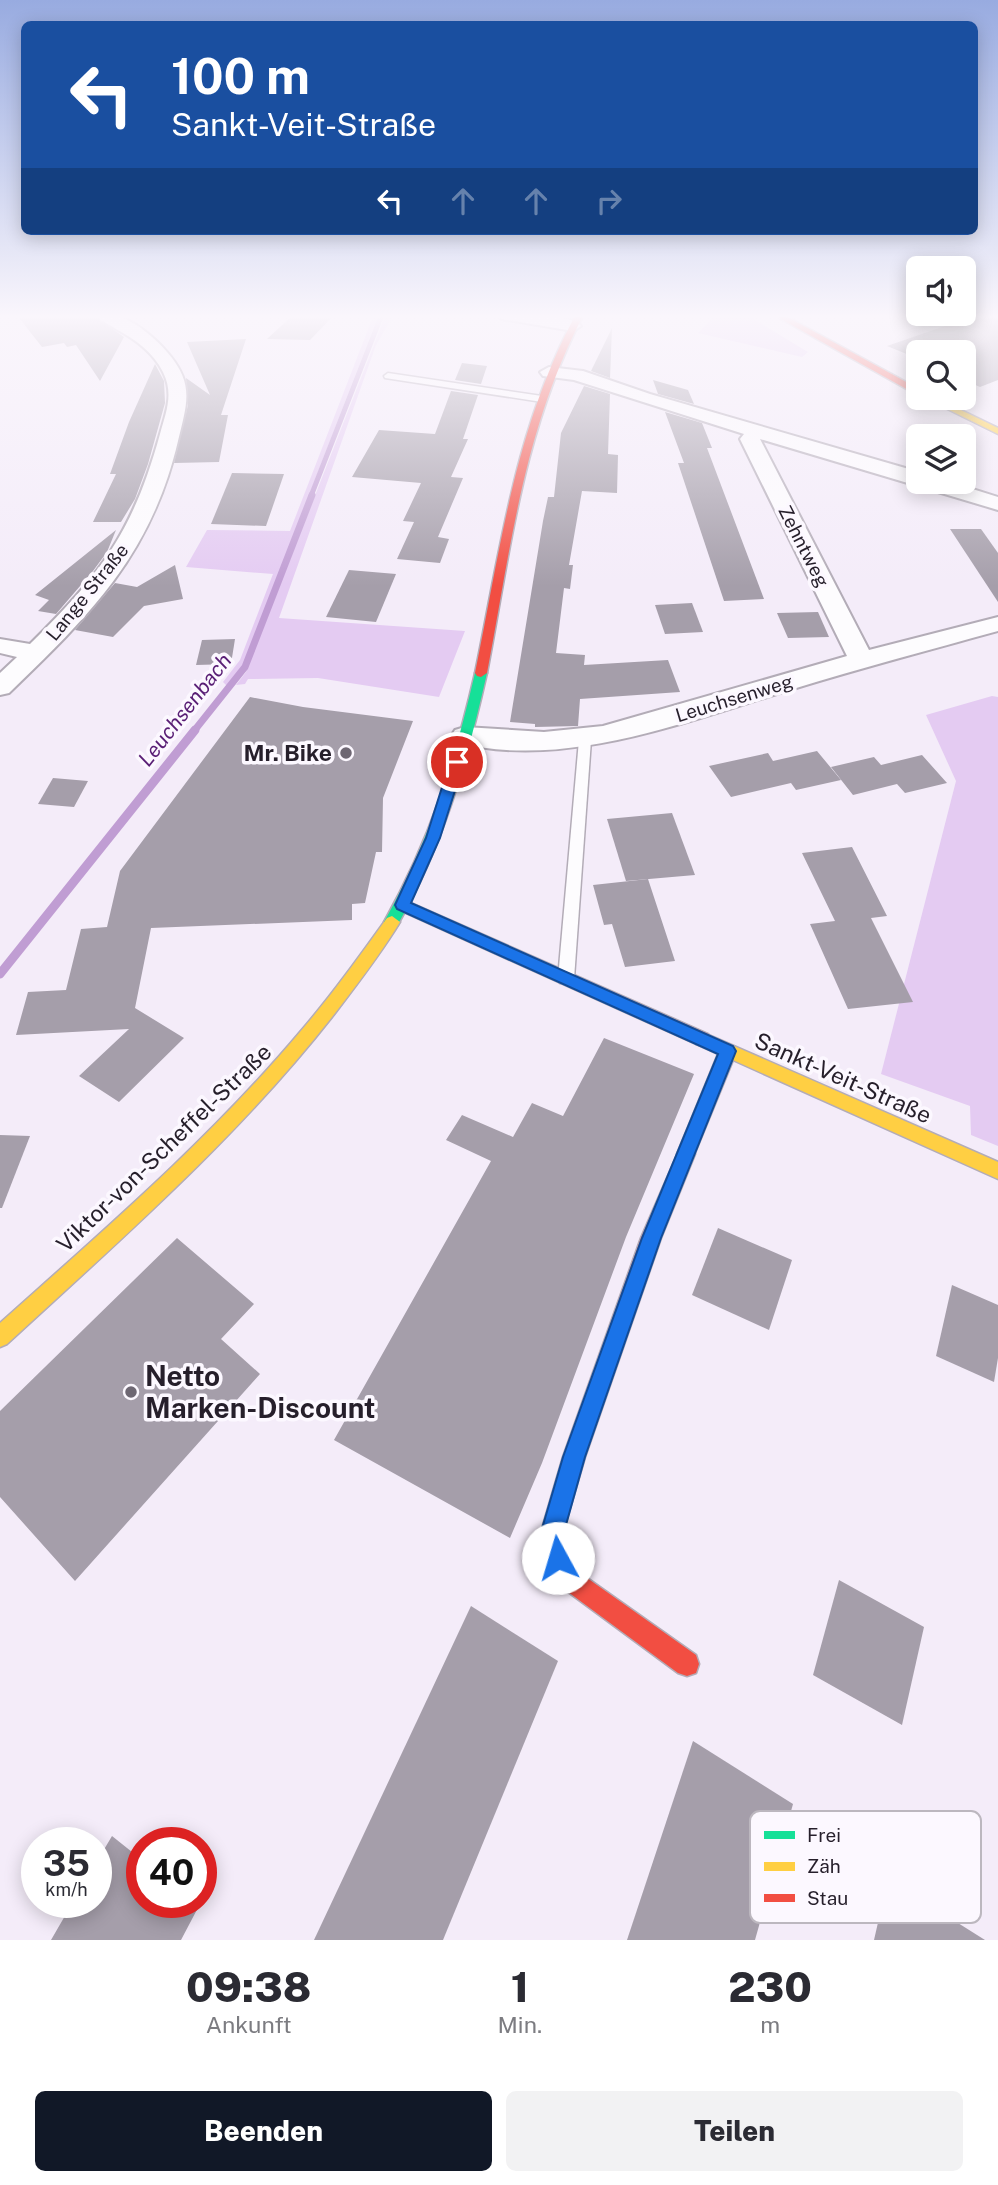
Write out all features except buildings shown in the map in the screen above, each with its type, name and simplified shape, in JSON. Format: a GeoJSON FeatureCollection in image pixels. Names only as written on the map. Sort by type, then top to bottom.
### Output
{"type":"FeatureCollection","features":[{"type":"Feature","properties":{"kind":"main road","name":"Viktor-von-Scheffel-Straße"},"geometry":{"type":"LineString","coordinates":[[0,1337],[270,1083],[347,987],[402,905],[433,838],[465,736],[528,443],[540,405]]}},
{"type":"Feature","properties":{"kind":"main road"},"geometry":{"type":"LineString","coordinates":[[976,405],[998,415]]}},
{"type":"Feature","properties":{"kind":"main road"},"geometry":{"type":"LineString","coordinates":[[954,410],[998,431]]}},
{"type":"Feature","properties":{"kind":"main road","name":"Sankt-Veit-Straße"},"geometry":{"type":"LineString","coordinates":[[402,905],[998,1171]]}},
{"type":"Feature","properties":{"kind":"main road"},"geometry":{"type":"LineString","coordinates":[[687,1664],[572,1581],[558,1558],[552,1532],[574,1457],[652,1238],[727,1051]]}},
{"type":"Feature","properties":{"kind":"street","name":"Lange Straße"},"geometry":{"type":"LineString","coordinates":[[0,687],[36,653],[106,574],[136,531],[157,483],[177,405]]}},
{"type":"Feature","properties":{"kind":"street"},"geometry":{"type":"LineString","coordinates":[[669,405],[906,475]]}},
{"type":"Feature","properties":{"kind":"street","name":"Zehntweg"},"geometry":{"type":"LineString","coordinates":[[755,432],[750,439],[861,660]]}},
{"type":"Feature","properties":{"kind":"street"},"geometry":{"type":"LineString","coordinates":[[966,494],[998,504]]}},
{"type":"Feature","properties":{"kind":"street","name":"Leuchsenweg"},"geometry":{"type":"LineString","coordinates":[[465,736],[527,741],[585,740],[623,732],[861,660],[998,624]]}},
{"type":"Feature","properties":{"kind":"street"},"geometry":{"type":"LineString","coordinates":[[0,646],[36,653]]}},
{"type":"Feature","properties":{"kind":"lane"},"geometry":{"type":"LineString","coordinates":[[566,979],[585,740]]}},
{"type":"Feature","properties":{"kind":"shaded area"},"geometry":{"type":"Polygon","coordinates":[[[339,405],[344,405],[243,666],[227,686],[223,682],[240,660],[273,574],[186,567],[207,530],[290,531],[339,405]]]}},
{"type":"Feature","properties":{"kind":"shaded area"},"geometry":{"type":"Polygon","coordinates":[[[351,405],[355,405],[279,618],[465,631],[439,697],[318,678],[248,679],[245,684],[236,685],[246,672],[351,405]]]}},
{"type":"Feature","properties":{"kind":"shaded area"},"geometry":{"type":"Polygon","coordinates":[[[992,696],[998,697],[998,1146],[971,1135],[970,1106],[881,1074],[956,781],[926,715],[992,696]]]}},
{"type":"Feature","properties":{"kind":"waterway","name":"Leuchsenbach"},"geometry":{"type":"LineString","coordinates":[[311,496],[347,405]]}},
{"type":"Feature","properties":{"kind":"waterway","name":"Leuchsenbach"},"geometry":{"type":"LineString","coordinates":[[194,731],[245,667],[312,495]]}},
{"type":"Feature","properties":{"kind":"waterway","name":"Leuchsenbach"},"geometry":{"type":"LineString","coordinates":[[0,974],[195,730]]}},
{"type":"Feature","properties":{"kind":"traffic: fast"},"geometry":{"type":"LineString","coordinates":[[392,922],[409,894],[436,833],[457,770],[481,673]]}},
{"type":"Feature","properties":{"kind":"traffic: slow"},"geometry":{"type":"LineString","coordinates":[[954,410],[998,431]]}},
{"type":"Feature","properties":{"kind":"traffic: slow"},"geometry":{"type":"LineString","coordinates":[[0,1337],[210,1142],[306,1037],[351,981],[392,922]]}},
{"type":"Feature","properties":{"kind":"traffic: slow"},"geometry":{"type":"LineString","coordinates":[[702,1039],[998,1171]]}},
{"type":"Feature","properties":{"kind":"traffic: slow"},"geometry":{"type":"LineString","coordinates":[[686,1154],[728,1051]]}},
{"type":"Feature","properties":{"kind":"traffic: jam"},"geometry":{"type":"LineString","coordinates":[[481,673],[516,488],[539,405]]}},
{"type":"Feature","properties":{"kind":"traffic: jam"},"geometry":{"type":"LineString","coordinates":[[402,905],[702,1039]]}},
{"type":"Feature","properties":{"kind":"traffic: jam"},"geometry":{"type":"LineString","coordinates":[[686,1154],[651,1238],[574,1457],[552,1532],[558,1558],[572,1581],[687,1664]]}},
{"type":"Feature","properties":{"kind":"place","name":"Mr. Bike"},"geometry":{"type":"Point","coordinates":[346,753]}},
{"type":"Feature","properties":{"kind":"place","name":"Netto Marken-Discount"},"geometry":{"type":"Point","coordinates":[131,1392]}},
{"type":"Feature","properties":{"kind":"route"},"geometry":{"type":"LineString","coordinates":[[457,762],[433,838],[402,905],[727,1051],[652,1238],[574,1457],[552,1532],[558,1558]]}}]}
